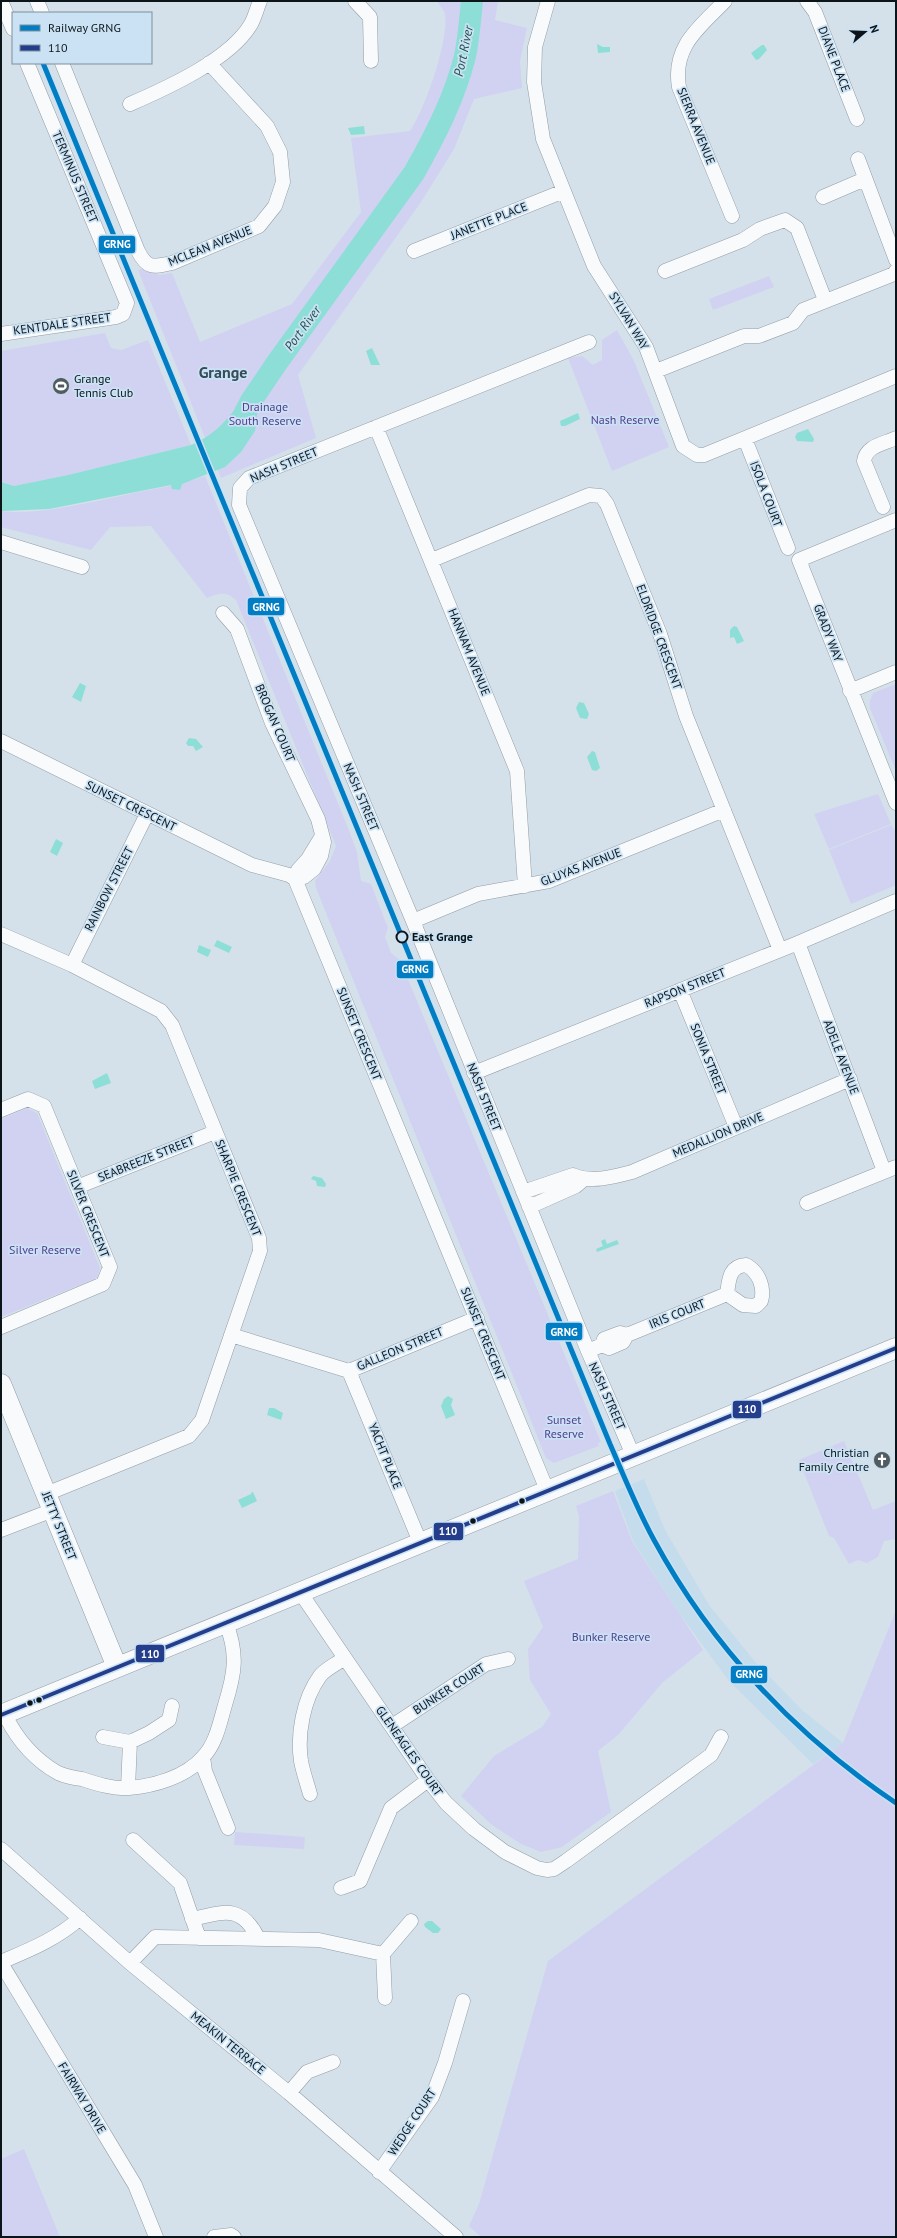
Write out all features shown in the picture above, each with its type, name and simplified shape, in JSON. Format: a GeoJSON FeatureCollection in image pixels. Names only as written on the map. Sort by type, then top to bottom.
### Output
{"type":"FeatureCollection","features":[{"type":"Feature","properties":{"kind":"main road"},"geometry":{"type":"LineString","coordinates":[[3,1714],[896,1348]]}},
{"type":"Feature","properties":{"kind":"main road","name":"JETTY STREET"},"geometry":{"type":"LineString","coordinates":[[1,1384],[117,1667]]}},
{"type":"Feature","properties":{"kind":"street"},"geometry":{"type":"LineString","coordinates":[[1,1],[12,27]]}},
{"type":"Feature","properties":{"kind":"street"},"geometry":{"type":"LineString","coordinates":[[37,1],[42,12]]}},
{"type":"Feature","properties":{"kind":"street"},"geometry":{"type":"LineString","coordinates":[[130,104],[209,63],[232,48],[251,24],[260,1]]}},
{"type":"Feature","properties":{"kind":"street"},"geometry":{"type":"LineString","coordinates":[[355,1],[370,17],[371,61]]}},
{"type":"Feature","properties":{"kind":"street","name":"SYLVAN WAY"},"geometry":{"type":"LineString","coordinates":[[548,1],[535,47],[534,82],[543,139],[594,266],[646,347],[683,446],[690,451],[704,455],[896,376]]}},
{"type":"Feature","properties":{"kind":"street","name":"SIERRA AVENUE"},"geometry":{"type":"LineString","coordinates":[[725,1],[692,36],[682,49],[677,63],[677,76],[679,87],[732,216]]}},
{"type":"Feature","properties":{"kind":"street","name":"DIANE PLACE"},"geometry":{"type":"LineString","coordinates":[[808,1],[815,12],[857,119]]}},
{"type":"Feature","properties":{"kind":"street","name":"MCLEAN AVENUE"},"geometry":{"type":"LineString","coordinates":[[62,64],[138,251],[147,264],[157,266],[172,263],[258,226],[275,206],[283,182],[280,152],[267,126],[209,63]]}},
{"type":"Feature","properties":{"kind":"street","name":"TERMINUS STREET"},"geometry":{"type":"LineString","coordinates":[[27,64],[128,303],[123,314]]}},
{"type":"Feature","properties":{"kind":"street"},"geometry":{"type":"LineString","coordinates":[[858,159],[896,260]]}},
{"type":"Feature","properties":{"kind":"street"},"geometry":{"type":"LineString","coordinates":[[822,197],[865,179]]}},
{"type":"Feature","properties":{"kind":"street","name":"JANETTE PLACE"},"geometry":{"type":"LineString","coordinates":[[414,251],[564,191]]}},
{"type":"Feature","properties":{"kind":"street"},"geometry":{"type":"LineString","coordinates":[[665,271],[743,240],[760,229],[785,220],[797,228],[825,300]]}},
{"type":"Feature","properties":{"kind":"street"},"geometry":{"type":"LineString","coordinates":[[656,371],[744,336],[759,336],[793,323],[803,310],[825,300],[894,274],[896,271]]}},
{"type":"Feature","properties":{"kind":"street","name":"KENTDALE STREET"},"geometry":{"type":"LineString","coordinates":[[1,334],[116,317],[123,314]]}},
{"type":"Feature","properties":{"kind":"street","name":"NASH STREET"},"geometry":{"type":"LineString","coordinates":[[589,342],[249,478],[240,488],[239,504],[413,921],[588,1351],[633,1456]]}},
{"type":"Feature","properties":{"kind":"street","name":"HANNAM AVENUE"},"geometry":{"type":"LineString","coordinates":[[376,428],[432,560],[517,771],[525,886]]}},
{"type":"Feature","properties":{"kind":"street"},"geometry":{"type":"LineString","coordinates":[[883,507],[864,461],[865,455],[868,450],[896,438]]}},
{"type":"Feature","properties":{"kind":"street","name":"ISOLA COURT"},"geometry":{"type":"LineString","coordinates":[[745,439],[788,548]]}},
{"type":"Feature","properties":{"kind":"street","name":"ELDRIDGE CRESCENT"},"geometry":{"type":"LineString","coordinates":[[432,560],[589,495],[601,496],[607,504],[660,634],[686,716],[780,950]]}},
{"type":"Feature","properties":{"kind":"street","name":"GRADY WAY"},"geometry":{"type":"LineString","coordinates":[[896,520],[799,560],[896,803]]}},
{"type":"Feature","properties":{"kind":"street"},"geometry":{"type":"LineString","coordinates":[[1,542],[82,567]]}},
{"type":"Feature","properties":{"kind":"street","name":"BROGAN COURT"},"geometry":{"type":"LineString","coordinates":[[223,613],[237,629],[272,723],[318,819],[324,842],[321,856],[314,869],[304,877],[295,880]]}},
{"type":"Feature","properties":{"kind":"street"},"geometry":{"type":"LineString","coordinates":[[850,690],[896,672]]}},
{"type":"Feature","properties":{"kind":"street","name":"SUNSET CRESCENT"},"geometry":{"type":"LineString","coordinates":[[1,741],[252,866],[289,875],[295,880],[547,1490]]}},
{"type":"Feature","properties":{"kind":"street","name":"GLUYAS AVENUE"},"geometry":{"type":"LineString","coordinates":[[413,921],[478,894],[549,881],[724,810]]}},
{"type":"Feature","properties":{"kind":"street","name":"RAINBOW STREET"},"geometry":{"type":"LineString","coordinates":[[72,965],[147,814]]}},
{"type":"Feature","properties":{"kind":"street","name":"RAPSON STREET"},"geometry":{"type":"LineString","coordinates":[[474,1073],[798,943],[896,901]]}},
{"type":"Feature","properties":{"kind":"street","name":"SHARPIE CRESCENT"},"geometry":{"type":"LineString","coordinates":[[1,934],[72,965],[161,1011],[172,1026],[259,1238],[260,1251],[202,1420],[189,1436],[50,1502],[1,1530]]}},
{"type":"Feature","properties":{"kind":"street","name":"ADELE AVENUE"},"geometry":{"type":"LineString","coordinates":[[798,943],[850,1080],[890,1169]]}},
{"type":"Feature","properties":{"kind":"street","name":"SONIA STREET"},"geometry":{"type":"LineString","coordinates":[[680,990],[736,1127]]}},
{"type":"Feature","properties":{"kind":"street","name":"MEDALLION DRIVE"},"geometry":{"type":"LineString","coordinates":[[523,1192],[573,1175],[583,1180],[615,1177],[632,1172],[850,1080]]}},
{"type":"Feature","properties":{"kind":"street","name":"SILVER CRESCENT"},"geometry":{"type":"LineString","coordinates":[[1,1110],[28,1099],[44,1106],[110,1267],[103,1284],[1,1327]]}},
{"type":"Feature","properties":{"kind":"street","name":"SEABREEZE STREET"},"geometry":{"type":"LineString","coordinates":[[77,1187],[215,1132]]}},
{"type":"Feature","properties":{"kind":"street"},"geometry":{"type":"LineString","coordinates":[[807,1203],[890,1169]]}},
{"type":"Feature","properties":{"kind":"street","name":"MEDALLION DRIVE"},"geometry":{"type":"LineString","coordinates":[[529,1207],[576,1186],[583,1180]]}},
{"type":"Feature","properties":{"kind":"street","name":"IRIS COURT"},"geometry":{"type":"LineString","coordinates":[[588,1351],[602,1346],[609,1348],[623,1342],[627,1335],[727,1294]]}},
{"type":"Feature","properties":{"kind":"street","name":"GALLEON STREET"},"geometry":{"type":"LineString","coordinates":[[231,1335],[349,1371],[477,1318]]}},
{"type":"Feature","properties":{"kind":"street","name":"YACHT PLACE"},"geometry":{"type":"LineString","coordinates":[[349,1371],[420,1542]]}},
{"type":"Feature","properties":{"kind":"street","name":"GLENEAGLES COURT"},"geometry":{"type":"LineString","coordinates":[[300,1592],[428,1780],[446,1803],[474,1830],[505,1852],[536,1868],[554,1869],[711,1755],[721,1736]]}},
{"type":"Feature","properties":{"kind":"street"},"geometry":{"type":"LineString","coordinates":[[3,1714],[19,1739],[41,1761],[59,1773],[109,1786],[128,1788],[160,1782],[174,1777],[203,1757],[216,1735],[234,1673],[234,1647],[226,1623]]}},
{"type":"Feature","properties":{"kind":"street"},"geometry":{"type":"LineString","coordinates":[[310,1794],[302,1762],[300,1740],[303,1719],[311,1692],[320,1675],[344,1658]]}},
{"type":"Feature","properties":{"kind":"street","name":"BUNKER COURT"},"geometry":{"type":"LineString","coordinates":[[392,1726],[486,1664],[508,1659]]}},
{"type":"Feature","properties":{"kind":"street"},"geometry":{"type":"LineString","coordinates":[[103,1738],[130,1742],[149,1733],[169,1720],[172,1706]]}},
{"type":"Feature","properties":{"kind":"street"},"geometry":{"type":"LineString","coordinates":[[128,1788],[130,1742]]}},
{"type":"Feature","properties":{"kind":"street"},"geometry":{"type":"LineString","coordinates":[[203,1757],[205,1771],[228,1828]]}},
{"type":"Feature","properties":{"kind":"street"},"geometry":{"type":"LineString","coordinates":[[341,1888],[360,1880],[391,1808],[428,1780]]}},
{"type":"Feature","properties":{"kind":"street"},"geometry":{"type":"LineString","coordinates":[[133,1840],[180,1883],[199,1938]]}},
{"type":"Feature","properties":{"kind":"street","name":"MEAKIN TERRACE"},"geometry":{"type":"LineString","coordinates":[[1,1849],[130,1963],[289,2093],[456,2237]]}},
{"type":"Feature","properties":{"kind":"street"},"geometry":{"type":"LineString","coordinates":[[192,1919],[230,1911],[250,1922],[258,1938]]}},
{"type":"Feature","properties":{"kind":"street"},"geometry":{"type":"LineString","coordinates":[[1,1963],[52,1939],[67,1930],[80,1918]]}},
{"type":"Feature","properties":{"kind":"street"},"geometry":{"type":"LineString","coordinates":[[384,1998],[383,1954],[411,1921]]}},
{"type":"Feature","properties":{"kind":"street"},"geometry":{"type":"LineString","coordinates":[[130,1963],[156,1937],[319,1940],[383,1954]]}},
{"type":"Feature","properties":{"kind":"street","name":"FAIRWAY DRIVE"},"geometry":{"type":"LineString","coordinates":[[1,1963],[135,2185],[156,2237]]}},
{"type":"Feature","properties":{"kind":"street","name":"WEDGE COURT"},"geometry":{"type":"LineString","coordinates":[[379,2172],[432,2097],[445,2063],[464,2001]]}},
{"type":"Feature","properties":{"kind":"street"},"geometry":{"type":"LineString","coordinates":[[289,2093],[307,2072],[333,2062]]}},
{"type":"Feature","properties":{"kind":"street"},"geometry":{"type":"LineString","coordinates":[[214,2237],[231,2235],[234,2237]]}},
{"type":"Feature","properties":{"kind":"shaded area"},"geometry":{"type":"Polygon","coordinates":[[[597,44],[603,47],[610,47],[610,52],[598,53],[597,44]]]}},
{"type":"Feature","properties":{"kind":"shaded area"},"geometry":{"type":"Polygon","coordinates":[[[764,45],[767,50],[759,59],[756,60],[751,53],[764,45]]]}},
{"type":"Feature","properties":{"kind":"shaded area"},"geometry":{"type":"Polygon","coordinates":[[[364,126],[365,134],[351,135],[348,128],[364,126]]]}},
{"type":"Feature","properties":{"kind":"shaded area"},"geometry":{"type":"Polygon","coordinates":[[[372,348],[380,365],[371,365],[366,351],[372,348]]]}},
{"type":"Feature","properties":{"kind":"shaded area"},"geometry":{"type":"Polygon","coordinates":[[[245,397],[258,406],[255,431],[241,452],[225,467],[182,484],[180,490],[172,489],[171,485],[49,509],[1,511],[1,482],[14,486],[68,475],[191,445],[215,431],[245,397]]]}},
{"type":"Feature","properties":{"kind":"shaded area"},"geometry":{"type":"Polygon","coordinates":[[[578,413],[580,419],[565,426],[561,426],[560,421],[578,413]]]}},
{"type":"Feature","properties":{"kind":"shaded area"},"geometry":{"type":"Polygon","coordinates":[[[808,429],[814,439],[813,442],[797,441],[795,437],[797,433],[808,429]]]}},
{"type":"Feature","properties":{"kind":"shaded area"},"geometry":{"type":"Polygon","coordinates":[[[734,626],[737,627],[744,641],[737,644],[734,637],[730,638],[730,630],[734,626]]]}},
{"type":"Feature","properties":{"kind":"shaded area"},"geometry":{"type":"Polygon","coordinates":[[[80,683],[86,686],[81,702],[72,697],[80,683]]]}},
{"type":"Feature","properties":{"kind":"shaded area"},"geometry":{"type":"Polygon","coordinates":[[[579,702],[584,703],[589,714],[587,719],[580,718],[576,708],[579,702]]]}},
{"type":"Feature","properties":{"kind":"shaded area"},"geometry":{"type":"Polygon","coordinates":[[[189,738],[196,739],[203,747],[196,751],[193,746],[188,746],[186,743],[189,738]]]}},
{"type":"Feature","properties":{"kind":"shaded area"},"geometry":{"type":"Polygon","coordinates":[[[592,751],[595,752],[600,768],[596,771],[592,770],[587,757],[592,751]]]}},
{"type":"Feature","properties":{"kind":"shaded area"},"geometry":{"type":"Polygon","coordinates":[[[56,839],[63,843],[57,856],[50,852],[56,839]]]}},
{"type":"Feature","properties":{"kind":"shaded area"},"geometry":{"type":"Polygon","coordinates":[[[217,940],[232,947],[229,953],[214,946],[217,940]]]}},
{"type":"Feature","properties":{"kind":"shaded area"},"geometry":{"type":"Polygon","coordinates":[[[199,945],[211,950],[208,957],[197,952],[199,945]]]}},
{"type":"Feature","properties":{"kind":"shaded area"},"geometry":{"type":"Polygon","coordinates":[[[107,1073],[111,1083],[95,1089],[92,1081],[107,1073]]]}},
{"type":"Feature","properties":{"kind":"shaded area"},"geometry":{"type":"Polygon","coordinates":[[[313,1176],[322,1178],[326,1184],[325,1187],[317,1186],[316,1181],[311,1179],[313,1176]]]}},
{"type":"Feature","properties":{"kind":"shaded area"},"geometry":{"type":"Polygon","coordinates":[[[605,1239],[607,1244],[617,1240],[619,1244],[597,1252],[596,1249],[603,1246],[601,1241],[605,1239]]]}},
{"type":"Feature","properties":{"kind":"shaded area"},"geometry":{"type":"Polygon","coordinates":[[[448,1396],[453,1399],[451,1405],[455,1415],[446,1419],[441,1406],[444,1399],[448,1396]]]}},
{"type":"Feature","properties":{"kind":"shaded area"},"geometry":{"type":"Polygon","coordinates":[[[269,1408],[274,1408],[283,1413],[281,1420],[267,1415],[269,1408]]]}},
{"type":"Feature","properties":{"kind":"shaded area"},"geometry":{"type":"Polygon","coordinates":[[[644,1479],[665,1530],[709,1605],[757,1664],[802,1710],[843,1743],[813,1764],[729,1681],[679,1613],[633,1541],[615,1491],[644,1479]]]}},
{"type":"Feature","properties":{"kind":"shaded area"},"geometry":{"type":"Polygon","coordinates":[[[252,1492],[257,1501],[242,1508],[238,1500],[251,1494],[252,1492]]]}},
{"type":"Feature","properties":{"kind":"shaded area"},"geometry":{"type":"Polygon","coordinates":[[[428,1921],[432,1921],[441,1929],[438,1933],[433,1933],[425,1927],[424,1924],[428,1921]]]}},
{"type":"Feature","properties":{"kind":"green space","name":"Drainage South Reserve"},"geometry":{"type":"Polygon","coordinates":[[[437,1],[498,1],[495,20],[527,28],[520,61],[522,88],[474,99],[454,149],[421,202],[298,375],[316,438],[221,478],[138,270],[144,268],[159,275],[172,273],[200,342],[292,304],[361,212],[351,138],[410,131],[416,121],[435,74],[443,41],[445,14],[437,1]]]}},
{"type":"Feature","properties":{"kind":"green space"},"geometry":{"type":"Polygon","coordinates":[[[769,276],[774,287],[713,310],[709,299],[769,276]]]}},
{"type":"Feature","properties":{"kind":"green space","name":"Nash Reserve"},"geometry":{"type":"Polygon","coordinates":[[[617,330],[634,361],[669,447],[612,471],[568,358],[582,356],[593,365],[602,360],[602,340],[617,330]]]}},
{"type":"Feature","properties":{"kind":"green space"},"geometry":{"type":"Polygon","coordinates":[[[105,333],[111,348],[121,350],[148,340],[191,445],[68,475],[14,486],[1,482],[1,351],[105,333]]]}},
{"type":"Feature","properties":{"kind":"green space","name":"Sunset Reserve"},"geometry":{"type":"Polygon","coordinates":[[[205,476],[348,828],[357,852],[361,881],[371,884],[388,928],[385,937],[391,953],[400,960],[601,1442],[598,1443],[599,1446],[554,1463],[546,1458],[316,888],[315,881],[330,861],[336,846],[236,600],[226,594],[215,595],[207,598],[151,526],[110,527],[91,550],[1,527],[1,511],[30,512],[63,508],[165,487],[205,476]]]}},
{"type":"Feature","properties":{"kind":"green space"},"geometry":{"type":"Polygon","coordinates":[[[896,684],[896,771],[870,708],[870,701],[873,693],[896,684]]]}},
{"type":"Feature","properties":{"kind":"green space"},"geometry":{"type":"Polygon","coordinates":[[[878,794],[891,824],[829,849],[814,814],[878,794]]]}},
{"type":"Feature","properties":{"kind":"green space"},"geometry":{"type":"Polygon","coordinates":[[[891,825],[896,832],[896,885],[851,904],[829,850],[891,825]]]}},
{"type":"Feature","properties":{"kind":"green space","name":"Silver Reserve"},"geometry":{"type":"Polygon","coordinates":[[[27,1108],[37,1113],[100,1268],[97,1278],[1,1317],[1,1119],[27,1108]]]}},
{"type":"Feature","properties":{"kind":"green space"},"geometry":{"type":"Polygon","coordinates":[[[844,1441],[873,1510],[896,1501],[896,1539],[884,1541],[878,1557],[867,1563],[858,1560],[849,1564],[834,1538],[829,1536],[799,1460],[844,1441]]]}},
{"type":"Feature","properties":{"kind":"green space","name":"Bunker Reserve"},"geometry":{"type":"Polygon","coordinates":[[[613,1491],[632,1541],[703,1650],[662,1683],[618,1735],[598,1751],[611,1812],[562,1847],[541,1852],[521,1844],[492,1825],[461,1796],[494,1756],[542,1727],[551,1714],[530,1680],[528,1649],[543,1627],[524,1581],[578,1559],[579,1516],[576,1506],[613,1491]]]}},
{"type":"Feature","properties":{"kind":"green space"},"geometry":{"type":"Polygon","coordinates":[[[896,1610],[896,2237],[481,2237],[469,2226],[479,2204],[548,1961],[843,1743],[896,1610]]]}},
{"type":"Feature","properties":{"kind":"green space"},"geometry":{"type":"Polygon","coordinates":[[[235,1832],[305,1837],[304,1849],[234,1845],[235,1832]]]}},
{"type":"Feature","properties":{"kind":"green space"},"geometry":{"type":"Polygon","coordinates":[[[24,2149],[60,2237],[1,2237],[1,2159],[24,2149]]]}},
{"type":"Feature","properties":{"kind":"waterway","name":"Port River"},"geometry":{"type":"LineString","coordinates":[[237,428],[251,401],[276,364],[414,173],[422,159],[444,116],[461,71],[468,42],[472,1]]}},
{"type":"Feature","properties":{"kind":"rail line","name":"GRNG"},"geometry":{"type":"LineString","coordinates":[[43,64],[610,1444],[642,1516],[677,1579],[702,1617],[730,1653],[759,1686],[791,1719],[824,1749],[859,1777],[896,1803]]}},
{"type":"Feature","properties":{"kind":"transit line","name":"110"},"geometry":{"type":"LineString","coordinates":[[1,1715],[896,1348]]}},
{"type":"Feature","properties":{"kind":"place","name":"Grange Tennis Club"},"geometry":{"type":"Point","coordinates":[61,386]}},
{"type":"Feature","properties":{"kind":"place","name":"East Grange"},"geometry":{"type":"Point","coordinates":[402,937]}},
{"type":"Feature","properties":{"kind":"place","name":"Christian Family Centre"},"geometry":{"type":"Point","coordinates":[882,1460]}},
{"type":"Feature","properties":{"kind":"district","name":"Grange"},"geometry":{"type":"Point","coordinates":[223,372]}}]}
